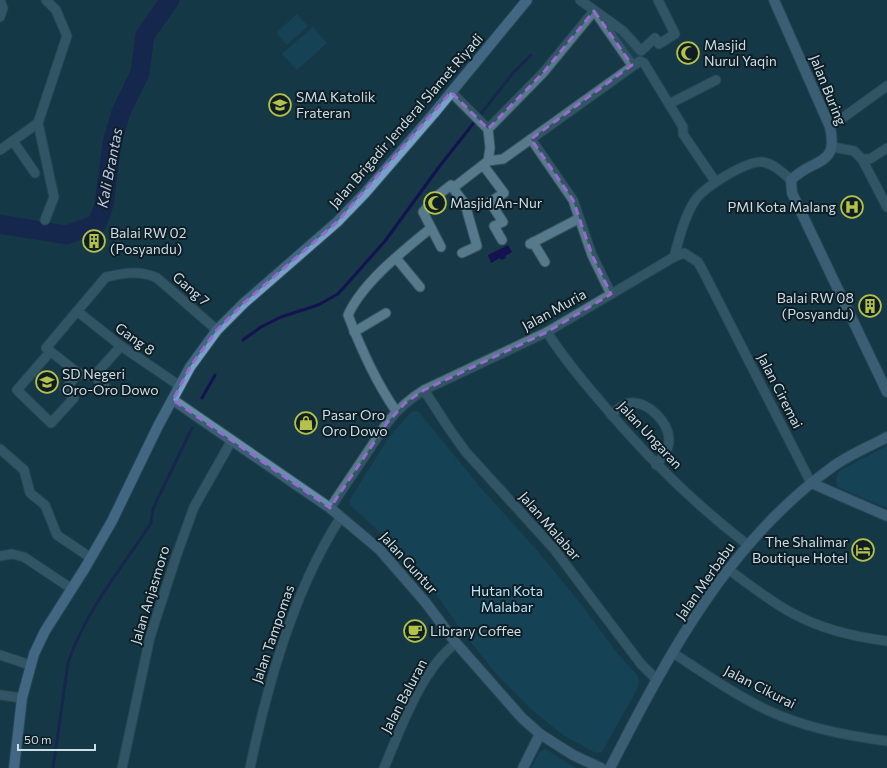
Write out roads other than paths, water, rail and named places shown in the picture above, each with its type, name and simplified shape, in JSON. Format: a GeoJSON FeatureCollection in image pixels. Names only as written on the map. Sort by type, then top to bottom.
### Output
{"type":"FeatureCollection","features":[{"type":"Feature","properties":{"kind":"main road","name":"Jalan Brigadir Jenderal Slamet Riyadi"},"geometry":{"type":"LineString","coordinates":[[14,768],[22,698],[30,665],[45,631],[91,558],[112,521],[180,386],[197,356],[217,330],[249,298],[337,222],[365,193],[527,0]]}},
{"type":"Feature","properties":{"kind":"street"},"geometry":{"type":"LineString","coordinates":[[45,220],[54,197],[38,122],[67,36],[56,10],[46,0]]}},
{"type":"Feature","properties":{"kind":"street"},"geometry":{"type":"LineString","coordinates":[[580,0],[623,31],[641,51],[655,38],[659,44],[675,34],[658,0]]}},
{"type":"Feature","properties":{"kind":"street","name":"Jalan Buring"},"geometry":{"type":"LineString","coordinates":[[774,0],[830,127],[833,147],[830,154],[823,160],[797,174],[791,180]]}},
{"type":"Feature","properties":{"kind":"street"},"geometry":{"type":"LineString","coordinates":[[0,17],[2,14],[3,1]]}},
{"type":"Feature","properties":{"kind":"street"},"geometry":{"type":"LineString","coordinates":[[488,129],[543,73],[594,10]]}},
{"type":"Feature","properties":{"kind":"street"},"geometry":{"type":"LineString","coordinates":[[594,10],[632,65]]}},
{"type":"Feature","properties":{"kind":"street"},"geometry":{"type":"LineString","coordinates":[[453,188],[485,163],[503,159],[531,140],[632,65],[640,61],[644,63],[683,127],[682,134],[715,181]]}},
{"type":"Feature","properties":{"kind":"street"},"geometry":{"type":"LineString","coordinates":[[669,104],[716,80]]}},
{"type":"Feature","properties":{"kind":"street"},"geometry":{"type":"LineString","coordinates":[[830,127],[887,86]]}},
{"type":"Feature","properties":{"kind":"street"},"geometry":{"type":"LineString","coordinates":[[451,92],[488,129],[490,148],[485,163]]}},
{"type":"Feature","properties":{"kind":"street"},"geometry":{"type":"LineString","coordinates":[[0,150],[38,122]]}},
{"type":"Feature","properties":{"kind":"street"},"geometry":{"type":"LineString","coordinates":[[531,140],[573,200],[578,219],[592,255],[611,294]]}},
{"type":"Feature","properties":{"kind":"street"},"geometry":{"type":"LineString","coordinates":[[13,141],[35,173]]}},
{"type":"Feature","properties":{"kind":"street"},"geometry":{"type":"LineString","coordinates":[[833,147],[854,151],[862,159],[887,207]]}},
{"type":"Feature","properties":{"kind":"street"},"geometry":{"type":"LineString","coordinates":[[490,148],[499,160]]}},
{"type":"Feature","properties":{"kind":"street"},"geometry":{"type":"LineString","coordinates":[[862,159],[870,159],[887,148]]}},
{"type":"Feature","properties":{"kind":"street"},"geometry":{"type":"LineString","coordinates":[[674,257],[694,201],[705,189],[715,181],[761,162],[769,163],[791,180],[794,199],[887,392]]}},
{"type":"Feature","properties":{"kind":"street"},"geometry":{"type":"LineString","coordinates":[[485,163],[504,193],[490,202],[503,222],[494,226],[502,240]]}},
{"type":"Feature","properties":{"kind":"street"},"geometry":{"type":"LineString","coordinates":[[441,247],[424,211],[437,196],[451,185],[465,204],[477,246],[462,253]]}},
{"type":"Feature","properties":{"kind":"street"},"geometry":{"type":"LineString","coordinates":[[545,262],[532,243],[578,219]]}},
{"type":"Feature","properties":{"kind":"street"},"geometry":{"type":"LineString","coordinates":[[396,411],[380,388],[354,332],[348,315],[352,307],[371,283],[396,258],[431,228]]}},
{"type":"Feature","properties":{"kind":"street","name":"Jalan Ciremai"},"geometry":{"type":"LineString","coordinates":[[674,257],[684,253],[698,262],[703,270],[811,483]]}},
{"type":"Feature","properties":{"kind":"street","name":"Jalan Muria"},"geometry":{"type":"LineString","coordinates":[[330,508],[376,437],[396,411],[424,390],[547,332],[674,257]]}},
{"type":"Feature","properties":{"kind":"street"},"geometry":{"type":"LineString","coordinates":[[396,258],[420,287]]}},
{"type":"Feature","properties":{"kind":"street","name":"Gang 7"},"geometry":{"type":"LineString","coordinates":[[50,352],[46,348],[106,277],[120,275],[147,273],[158,278],[217,330]]}},
{"type":"Feature","properties":{"kind":"street","name":"Gang 8"},"geometry":{"type":"LineString","coordinates":[[77,311],[121,346],[180,386]]}},
{"type":"Feature","properties":{"kind":"street"},"geometry":{"type":"LineString","coordinates":[[354,332],[386,313]]}},
{"type":"Feature","properties":{"kind":"street","name":"Jalan Ungaran"},"geometry":{"type":"LineString","coordinates":[[547,332],[582,379],[656,465],[692,499],[748,545]]}},
{"type":"Feature","properties":{"kind":"street"},"geometry":{"type":"LineString","coordinates":[[94,376],[121,346]]}},
{"type":"Feature","properties":{"kind":"street"},"geometry":{"type":"LineString","coordinates":[[78,373],[65,390],[74,398],[52,423],[16,390],[50,352],[78,373],[94,376],[105,386]]}},
{"type":"Feature","properties":{"kind":"street","name":"Jalan Malabar"},"geometry":{"type":"LineString","coordinates":[[424,390],[465,451],[554,549],[641,664],[656,679]]}},
{"type":"Feature","properties":{"kind":"street","name":"Jalan Guntur"},"geometry":{"type":"LineString","coordinates":[[173,400],[330,508],[380,550],[398,568],[456,643],[509,704],[540,734],[573,755],[601,768]]}},
{"type":"Feature","properties":{"kind":"street"},"geometry":{"type":"LineString","coordinates":[[611,414],[628,403],[634,403],[640,404],[657,415],[665,425],[669,440],[665,454],[656,465]]}},
{"type":"Feature","properties":{"kind":"street","name":"Jalan Merbabu"},"geometry":{"type":"LineString","coordinates":[[610,768],[656,679],[707,599],[728,569],[748,545],[811,483],[836,464],[887,437]]}},
{"type":"Feature","properties":{"kind":"street","name":"Jalan Anjasmoro"},"geometry":{"type":"LineString","coordinates":[[122,768],[150,637],[177,554],[194,507],[232,440]]}},
{"type":"Feature","properties":{"kind":"street"},"geometry":{"type":"LineString","coordinates":[[0,449],[24,470],[30,493],[45,505],[57,535],[91,558]]}},
{"type":"Feature","properties":{"kind":"street"},"geometry":{"type":"LineString","coordinates":[[811,483],[887,516]]}},
{"type":"Feature","properties":{"kind":"street","name":"Jalan Tampomas"},"geometry":{"type":"LineString","coordinates":[[250,768],[271,682],[294,613],[314,565],[341,517]]}},
{"type":"Feature","properties":{"kind":"street"},"geometry":{"type":"LineString","coordinates":[[0,556],[12,554],[24,557],[72,589]]}},
{"type":"Feature","properties":{"kind":"street"},"geometry":{"type":"LineString","coordinates":[[728,569],[792,613],[835,630],[887,642]]}},
{"type":"Feature","properties":{"kind":"street","name":"Jalan Baluran"},"geometry":{"type":"LineString","coordinates":[[384,768],[399,732],[428,676],[448,649],[456,643]]}},
{"type":"Feature","properties":{"kind":"street","name":"Jalan Cikurai"},"geometry":{"type":"LineString","coordinates":[[673,653],[715,680],[776,714],[823,730],[887,741]]}},
{"type":"Feature","properties":{"kind":"street"},"geometry":{"type":"LineString","coordinates":[[0,655],[30,665]]}},
{"type":"Feature","properties":{"kind":"street"},"geometry":{"type":"LineString","coordinates":[[0,695],[22,698]]}},
{"type":"Feature","properties":{"kind":"street"},"geometry":{"type":"LineString","coordinates":[[523,768],[540,734]]}},
{"type":"Feature","properties":{"kind":"waterway","name":"Kali Brantas"},"geometry":{"type":"LineString","coordinates":[[0,224],[66,235],[97,224],[104,205],[112,143],[121,112],[140,73],[145,35],[170,0]]}},
{"type":"Feature","properties":{"kind":"waterway"},"geometry":{"type":"LineString","coordinates":[[243,340],[261,327],[281,317],[318,305],[338,294],[385,241],[439,167],[513,73],[531,55]]}},
{"type":"Feature","properties":{"kind":"waterway"},"geometry":{"type":"LineString","coordinates":[[202,398],[215,375]]}},
{"type":"Feature","properties":{"kind":"waterway"},"geometry":{"type":"LineString","coordinates":[[53,768],[68,663],[75,644],[105,590],[151,523],[153,509],[192,428]]}},
{"type":"Feature","properties":{"kind":"place","name":"Masjid Nurul Yaqin"},"geometry":{"type":"Point","coordinates":[688,53]}},
{"type":"Feature","properties":{"kind":"place","name":"SMA Katolik Frateran"},"geometry":{"type":"Point","coordinates":[280,105]}},
{"type":"Feature","properties":{"kind":"place","name":"Masjid An-Nur"},"geometry":{"type":"Point","coordinates":[435,203]}},
{"type":"Feature","properties":{"kind":"place","name":"PMI Kota Malang"},"geometry":{"type":"Point","coordinates":[852,207]}},
{"type":"Feature","properties":{"kind":"place","name":"Balai RW 02 (Posyandu)"},"geometry":{"type":"Point","coordinates":[94,241]}},
{"type":"Feature","properties":{"kind":"place","name":"Balai RW 08 (Posyandu)"},"geometry":{"type":"Point","coordinates":[870,306]}},
{"type":"Feature","properties":{"kind":"place","name":"SD Negeri Oro-Oro Dowo"},"geometry":{"type":"Point","coordinates":[47,382]}},
{"type":"Feature","properties":{"kind":"place","name":"Pasar Oro Oro Dowo"},"geometry":{"type":"Point","coordinates":[306,423]}},
{"type":"Feature","properties":{"kind":"place","name":"The Shalimar Boutique Hotel"},"geometry":{"type":"Point","coordinates":[863,550]}},
{"type":"Feature","properties":{"kind":"place","name":"Library Coffee"},"geometry":{"type":"Point","coordinates":[415,631]}},
{"type":"Feature","properties":{"kind":"park label","name":"Hutan Kota Malabar"},"geometry":{"type":"Point","coordinates":[507,600]}}]}
